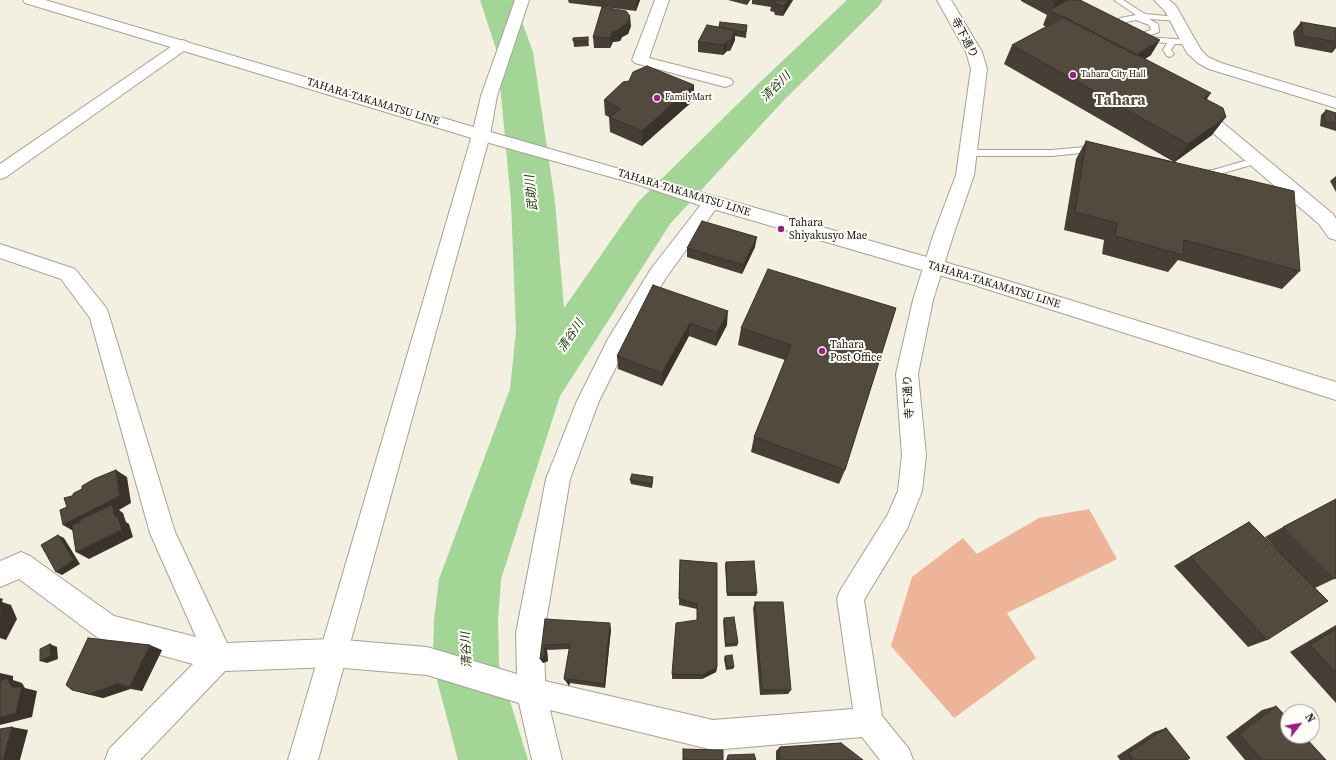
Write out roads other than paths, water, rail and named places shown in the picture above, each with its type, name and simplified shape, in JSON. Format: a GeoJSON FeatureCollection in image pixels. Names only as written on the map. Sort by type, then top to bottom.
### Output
{"type":"FeatureCollection","features":[{"type":"Feature","properties":{"kind":"street","name":"TAHARA-TAKAMATSU LINE"},"geometry":{"type":"LineString","coordinates":[[30,0],[481,135],[642,180],[707,201],[934,266],[1336,391]]}},
{"type":"Feature","properties":{"kind":"street"},"geometry":{"type":"LineString","coordinates":[[303,760],[332,653],[481,135],[489,96],[522,0]]}},
{"type":"Feature","properties":{"kind":"street"},"geometry":{"type":"LineString","coordinates":[[662,0],[640,60],[725,82]]}},
{"type":"Feature","properties":{"kind":"street","name":"寺下通り"},"geometry":{"type":"LineString","coordinates":[[898,760],[869,722],[850,598],[898,521],[910,491],[914,455],[907,374],[923,300],[943,236],[965,175],[979,69],[974,52],[944,0]]}},
{"type":"Feature","properties":{"kind":"street"},"geometry":{"type":"LineString","coordinates":[[1161,0],[1171,9],[1195,53],[1215,66],[1336,104]]}},
{"type":"Feature","properties":{"kind":"street"},"geometry":{"type":"LineString","coordinates":[[0,173],[183,45]]}},
{"type":"Feature","properties":{"kind":"street"},"geometry":{"type":"LineString","coordinates":[[1205,117],[1255,161],[1326,219],[1336,233]]}},
{"type":"Feature","properties":{"kind":"street"},"geometry":{"type":"LineString","coordinates":[[546,760],[523,690],[537,588],[558,479],[588,401],[616,345],[658,274],[707,201]]}},
{"type":"Feature","properties":{"kind":"street"},"geometry":{"type":"LineString","coordinates":[[0,251],[68,274],[100,315],[163,532],[219,657]]}},
{"type":"Feature","properties":{"kind":"street"},"geometry":{"type":"LineString","coordinates":[[0,574],[21,565],[108,628],[219,657],[332,653],[427,661],[523,690],[712,735],[869,722]]}},
{"type":"Feature","properties":{"kind":"street"},"geometry":{"type":"LineString","coordinates":[[120,760],[219,657]]}},
{"type":"Feature","properties":{"kind":"lane"},"geometry":{"type":"LineString","coordinates":[[1118,0],[1143,16]]}},
{"type":"Feature","properties":{"kind":"lane"},"geometry":{"type":"LineString","coordinates":[[1176,19],[1143,16],[1127,18],[1122,22],[1123,27],[1131,33],[1150,41],[1189,42]]}},
{"type":"Feature","properties":{"kind":"lane"},"geometry":{"type":"LineString","coordinates":[[1131,17],[1148,21],[1156,29],[1152,34],[1148,35],[1131,33]]}},
{"type":"Feature","properties":{"kind":"lane"},"geometry":{"type":"LineString","coordinates":[[1170,54],[1167,50],[1172,41]]}},
{"type":"Feature","properties":{"kind":"lane"},"geometry":{"type":"LineString","coordinates":[[968,153],[1052,153],[1086,149],[1106,149]]}},
{"type":"Feature","properties":{"kind":"lane"},"geometry":{"type":"LineString","coordinates":[[1186,174],[1213,173],[1255,161]]}},
{"type":"Feature","properties":{"kind":"waterway","name":"武助川"},"geometry":{"type":"LineString","coordinates":[[497,0],[515,52],[533,202],[541,331],[536,389]]}},
{"type":"Feature","properties":{"kind":"waterway","name":"清谷川"},"geometry":{"type":"LineString","coordinates":[[536,389],[654,213],[770,93],[866,0]]}},
{"type":"Feature","properties":{"kind":"waterway","name":"清谷川"},"geometry":{"type":"LineString","coordinates":[[493,760],[466,665],[466,620],[470,579],[536,389]]}},
{"type":"Feature","properties":{"kind":"place","name":"Tahara City Hall"},"geometry":{"type":"Point","coordinates":[1073,75]}},
{"type":"Feature","properties":{"kind":"place","name":"FamilyMart"},"geometry":{"type":"Point","coordinates":[657,98]}},
{"type":"Feature","properties":{"kind":"place","name":"Tahara Shiyakusyo Mae"},"geometry":{"type":"Point","coordinates":[781,229]}},
{"type":"Feature","properties":{"kind":"place","name":"Tahara Post Office"},"geometry":{"type":"Point","coordinates":[822,351]}},
{"type":"Feature","properties":{"kind":"district","name":"Tahara"},"geometry":{"type":"Point","coordinates":[1120,101]}}]}
